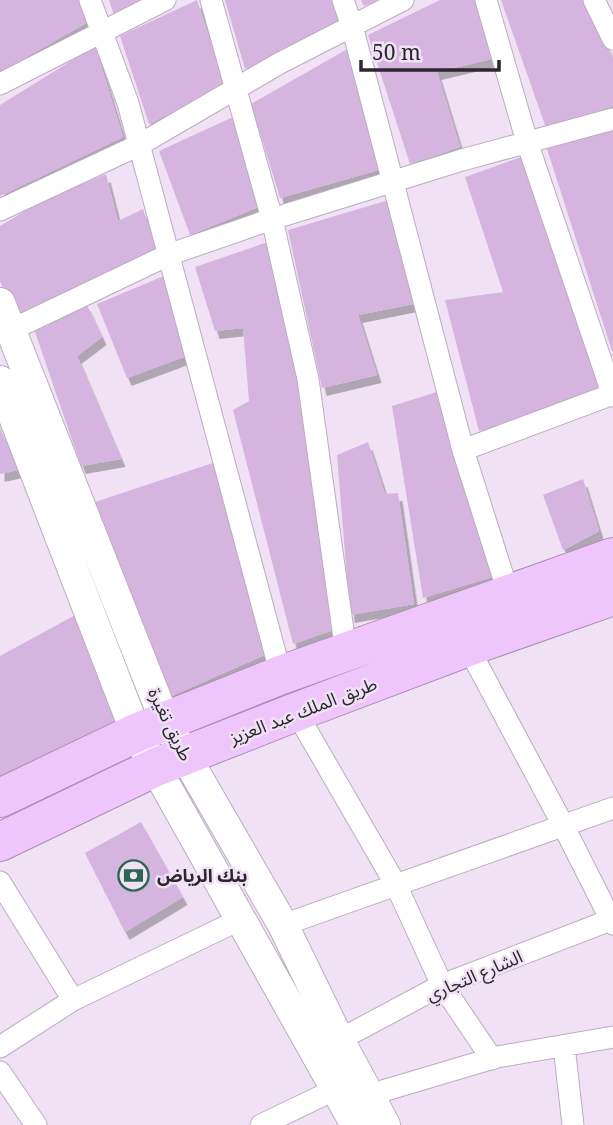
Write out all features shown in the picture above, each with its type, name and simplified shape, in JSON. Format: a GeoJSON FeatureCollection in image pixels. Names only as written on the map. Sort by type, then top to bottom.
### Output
{"type":"FeatureCollection","features":[{"type":"Feature","properties":{"kind":"highway"},"geometry":{"type":"LineString","coordinates":[[0,798],[151,727],[281,675],[613,557]]}},
{"type":"Feature","properties":{"kind":"highway","name":"طريق الملك عبد العزيز"},"geometry":{"type":"LineString","coordinates":[[0,842],[171,762],[468,647],[613,596]]}},
{"type":"Feature","properties":{"kind":"main road","name":"طريق تغيرة"},"geometry":{"type":"LineString","coordinates":[[5,317],[151,727]]}},
{"type":"Feature","properties":{"kind":"main road","name":"طريق تغيرة"},"geometry":{"type":"LineString","coordinates":[[0,381],[151,727],[171,762],[283,925],[339,1040],[385,1125]]}},
{"type":"Feature","properties":{"kind":"main road","name":"طريق تغيرة"},"geometry":{"type":"LineString","coordinates":[[171,762],[239,919],[356,1125]]}},
{"type":"Feature","properties":{"kind":"street"},"geometry":{"type":"LineString","coordinates":[[90,0],[128,103],[281,675]]}},
{"type":"Feature","properties":{"kind":"street"},"geometry":{"type":"LineString","coordinates":[[0,84],[165,0]]}},
{"type":"Feature","properties":{"kind":"street"},"geometry":{"type":"LineString","coordinates":[[211,0],[272,219],[308,379],[346,652]]}},
{"type":"Feature","properties":{"kind":"street"},"geometry":{"type":"LineString","coordinates":[[343,0],[463,450],[509,595]]}},
{"type":"Feature","properties":{"kind":"street"},"geometry":{"type":"LineString","coordinates":[[0,210],[139,145],[280,62],[403,0]]}},
{"type":"Feature","properties":{"kind":"street"},"geometry":{"type":"LineString","coordinates":[[463,450],[613,395],[527,142],[486,0]]}},
{"type":"Feature","properties":{"kind":"street"},"geometry":{"type":"LineString","coordinates":[[594,0],[613,39]]}},
{"type":"Feature","properties":{"kind":"street"},"geometry":{"type":"LineString","coordinates":[[5,317],[272,219],[462,160],[613,119]]}},
{"type":"Feature","properties":{"kind":"street"},"geometry":{"type":"LineString","coordinates":[[468,647],[612,921]]}},
{"type":"Feature","properties":{"kind":"street"},"geometry":{"type":"LineString","coordinates":[[296,712],[396,885],[442,985],[492,1059]]}},
{"type":"Feature","properties":{"kind":"street"},"geometry":{"type":"LineString","coordinates":[[283,925],[613,808]]}},
{"type":"Feature","properties":{"kind":"street"},"geometry":{"type":"LineString","coordinates":[[2,888],[73,1000]]}},
{"type":"Feature","properties":{"kind":"street"},"geometry":{"type":"LineString","coordinates":[[0,1046],[73,1000],[239,919]]}},
{"type":"Feature","properties":{"kind":"street","name":"الشارع التجاري"},"geometry":{"type":"LineString","coordinates":[[339,1040],[442,985],[612,921]]}},
{"type":"Feature","properties":{"kind":"street"},"geometry":{"type":"LineString","coordinates":[[369,1095],[492,1059],[613,1037]]}},
{"type":"Feature","properties":{"kind":"street"},"geometry":{"type":"LineString","coordinates":[[564,1046],[573,1125]]}},
{"type":"Feature","properties":{"kind":"street"},"geometry":{"type":"LineString","coordinates":[[0,1072],[36,1125]]}},
{"type":"Feature","properties":{"kind":"street"},"geometry":{"type":"LineString","coordinates":[[261,1125],[336,1089]]}},
{"type":"Feature","properties":{"kind":"building"},"geometry":{"type":"Polygon","coordinates":[[[0,0],[81,0],[88,22],[0,72],[0,0]]]}},
{"type":"Feature","properties":{"kind":"building"},"geometry":{"type":"Polygon","coordinates":[[[109,0],[144,0],[114,15],[109,0]]]}},
{"type":"Feature","properties":{"kind":"building"},"geometry":{"type":"Polygon","coordinates":[[[197,0],[225,86],[149,124],[120,36],[197,0]]]}},
{"type":"Feature","properties":{"kind":"building"},"geometry":{"type":"Polygon","coordinates":[[[225,0],[334,0],[342,22],[245,69],[225,0]]]}},
{"type":"Feature","properties":{"kind":"building"},"geometry":{"type":"Polygon","coordinates":[[[361,0],[379,0],[364,6],[361,0]]]}},
{"type":"Feature","properties":{"kind":"building"},"geometry":{"type":"Polygon","coordinates":[[[440,0],[477,0],[496,58],[437,72],[460,147],[410,164],[368,35],[440,0]]]}},
{"type":"Feature","properties":{"kind":"building"},"geometry":{"type":"Polygon","coordinates":[[[501,0],[586,0],[613,59],[613,106],[546,128],[501,0]]]}},
{"type":"Feature","properties":{"kind":"building"},"geometry":{"type":"Polygon","coordinates":[[[95,46],[123,137],[0,196],[0,105],[95,46]]]}},
{"type":"Feature","properties":{"kind":"building"},"geometry":{"type":"Polygon","coordinates":[[[351,47],[382,169],[280,198],[251,104],[351,47]]]}},
{"type":"Feature","properties":{"kind":"building"},"geometry":{"type":"Polygon","coordinates":[[[233,117],[261,206],[190,235],[159,151],[233,117]]]}},
{"type":"Feature","properties":{"kind":"building"},"geometry":{"type":"Polygon","coordinates":[[[613,127],[613,351],[612,351],[546,146],[613,127]]]}},
{"type":"Feature","properties":{"kind":"building"},"geometry":{"type":"Polygon","coordinates":[[[524,156],[602,390],[479,431],[445,300],[503,292],[465,177],[524,156]]]}},
{"type":"Feature","properties":{"kind":"building"},"geometry":{"type":"Polygon","coordinates":[[[106,174],[118,221],[143,209],[156,249],[14,316],[0,281],[0,226],[42,201],[106,174]]]}},
{"type":"Feature","properties":{"kind":"building"},"geometry":{"type":"Polygon","coordinates":[[[389,200],[418,303],[358,315],[377,375],[322,388],[288,230],[389,200]]]}},
{"type":"Feature","properties":{"kind":"building"},"geometry":{"type":"Polygon","coordinates":[[[271,241],[301,388],[336,629],[293,644],[233,410],[249,401],[243,328],[215,331],[195,267],[271,241]]]}},
{"type":"Feature","properties":{"kind":"building"},"geometry":{"type":"Polygon","coordinates":[[[166,275],[189,355],[127,378],[97,304],[166,275]]]}},
{"type":"Feature","properties":{"kind":"building"},"geometry":{"type":"Polygon","coordinates":[[[86,303],[102,337],[77,356],[121,459],[81,466],[34,329],[86,303]]]}},
{"type":"Feature","properties":{"kind":"building"},"geometry":{"type":"Polygon","coordinates":[[[440,391],[492,577],[423,598],[392,406],[440,391]]]}},
{"type":"Feature","properties":{"kind":"building"},"geometry":{"type":"Polygon","coordinates":[[[0,428],[18,470],[0,474],[0,428]]]}},
{"type":"Feature","properties":{"kind":"building"},"geometry":{"type":"Polygon","coordinates":[[[368,442],[385,494],[398,493],[414,604],[350,615],[337,455],[368,442]]]}},
{"type":"Feature","properties":{"kind":"building"},"geometry":{"type":"Polygon","coordinates":[[[219,461],[269,653],[167,698],[95,502],[219,461]]]}},
{"type":"Feature","properties":{"kind":"building"},"geometry":{"type":"Polygon","coordinates":[[[583,479],[599,531],[563,550],[543,495],[583,479]]]}},
{"type":"Feature","properties":{"kind":"building"},"geometry":{"type":"Polygon","coordinates":[[[79,613],[129,731],[0,789],[0,656],[79,613]]]}},
{"type":"Feature","properties":{"kind":"building","name":"بنك الرياض"},"geometry":{"type":"Polygon","coordinates":[[[141,822],[183,897],[125,932],[85,853],[141,822]]]}},
{"type":"Feature","properties":{"kind":"place","name":"بنك الرياض"},"geometry":{"type":"Point","coordinates":[134,875]}}]}
